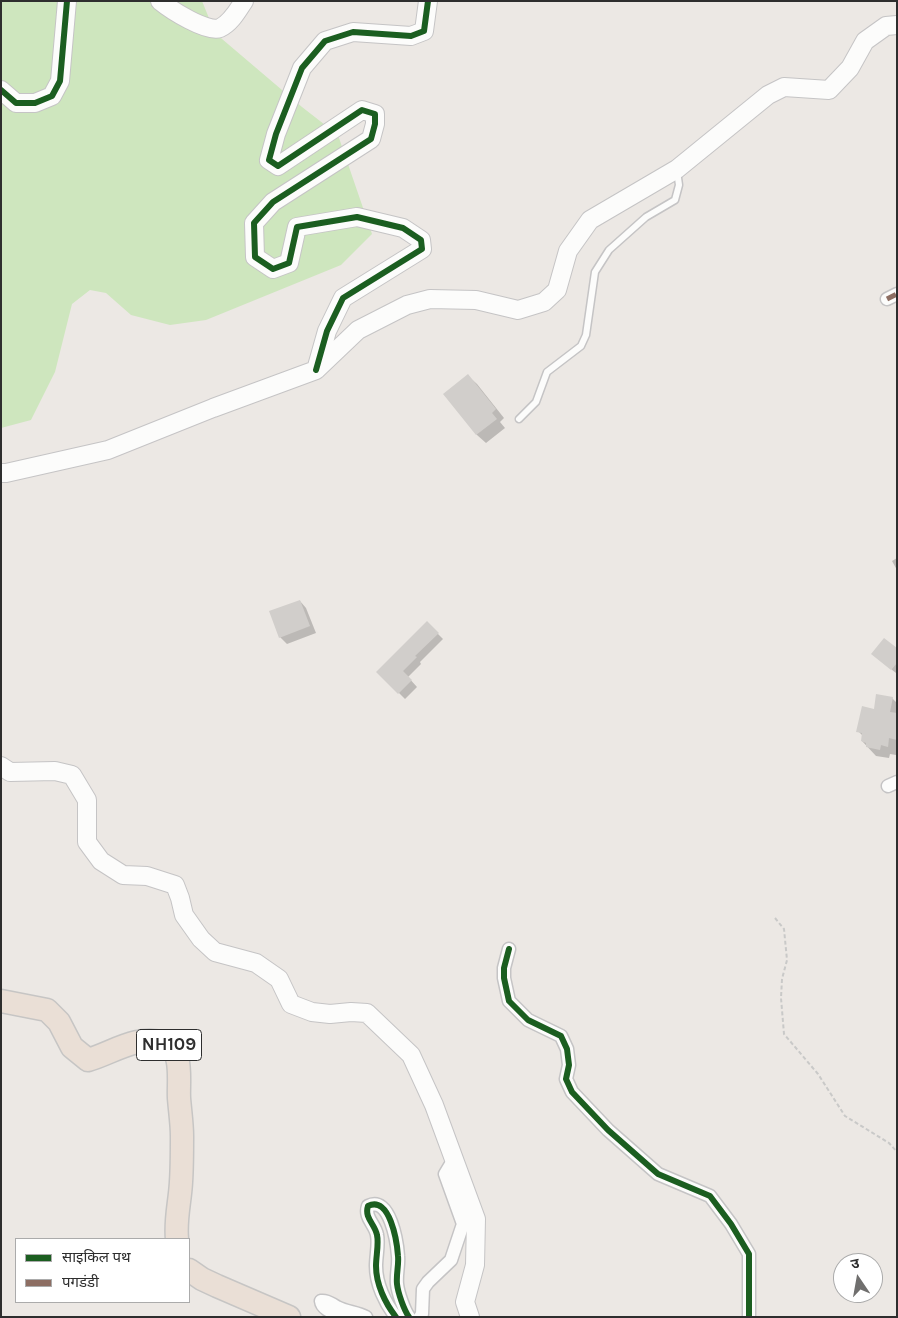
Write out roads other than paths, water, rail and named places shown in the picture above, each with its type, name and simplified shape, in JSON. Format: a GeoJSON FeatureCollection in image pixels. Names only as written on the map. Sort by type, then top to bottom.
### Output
{"type":"FeatureCollection","features":[{"type":"Feature","properties":{"kind":"highway","name":"NH109"},"geometry":{"type":"LineString","coordinates":[[1,1001],[48,1010],[59,1022],[72,1047],[88,1060],[132,1043],[150,1040],[166,1043],[174,1050],[179,1062],[182,1136],[181,1184],[176,1225],[177,1238]]}},
{"type":"Feature","properties":{"kind":"highway"},"geometry":{"type":"LineString","coordinates":[[190,1271],[217,1286],[290,1317]]}},
{"type":"Feature","properties":{"kind":"main road"},"geometry":{"type":"LineString","coordinates":[[1,90],[16,103],[36,103],[52,96],[60,81],[67,1]]}},
{"type":"Feature","properties":{"kind":"main road"},"geometry":{"type":"LineString","coordinates":[[160,1],[168,8],[207,28],[219,28],[230,21],[244,1]]}},
{"type":"Feature","properties":{"kind":"main road"},"geometry":{"type":"LineString","coordinates":[[316,370],[327,331],[343,298],[422,249],[421,240],[403,228],[357,217],[297,227],[289,263],[273,269],[255,257],[254,223],[273,202],[371,139],[375,124],[375,114],[362,110],[278,166],[269,160],[276,134],[302,68],[325,41],[354,32],[411,36],[424,30],[428,1]]}},
{"type":"Feature","properties":{"kind":"main road"},"geometry":{"type":"LineString","coordinates":[[1,473],[108,450],[213,408],[316,370],[358,330],[407,305],[430,299],[476,300],[518,310],[544,302],[557,290],[568,252],[590,220],[677,169],[768,96],[784,87],[829,90],[850,68],[865,41],[886,26],[897,25]]}},
{"type":"Feature","properties":{"kind":"main road"},"geometry":{"type":"LineString","coordinates":[[1,766],[10,772],[55,771],[72,775],[87,800],[86,842],[101,861],[123,875],[147,876],[174,885],[180,898],[184,915],[201,939],[215,952],[256,963],[279,980],[291,1004],[312,1012],[330,1014],[367,1013],[411,1055],[434,1105],[476,1219],[475,1265],[465,1302],[470,1317]]}},
{"type":"Feature","properties":{"kind":"street"},"geometry":{"type":"LineString","coordinates":[[509,949],[504,968],[504,978],[509,1001],[528,1020],[561,1036],[567,1049],[569,1065],[566,1079],[572,1092],[608,1130],[658,1174],[710,1196],[731,1224],[750,1254],[748,1317]]}},
{"type":"Feature","properties":{"kind":"street"},"geometry":{"type":"LineString","coordinates":[[420,1317],[422,1314],[423,1289],[451,1260],[463,1224],[445,1174],[454,1160]]}},
{"type":"Feature","properties":{"kind":"street"},"geometry":{"type":"LineString","coordinates":[[396,1317],[379,1286],[376,1269],[377,1235],[366,1211],[368,1206],[372,1204],[380,1205],[386,1211],[394,1228],[398,1256],[398,1284],[409,1317]]}},
{"type":"Feature","properties":{"kind":"street"},"geometry":{"type":"LineString","coordinates":[[343,1317],[323,1307],[321,1302],[324,1300],[328,1301],[338,1308],[366,1317]]}},
{"type":"Feature","properties":{"kind":"lane"},"geometry":{"type":"LineString","coordinates":[[519,419],[536,402],[547,372],[581,346],[586,335],[594,272],[609,250],[646,218],[675,200],[679,185],[677,169]]}}]}
